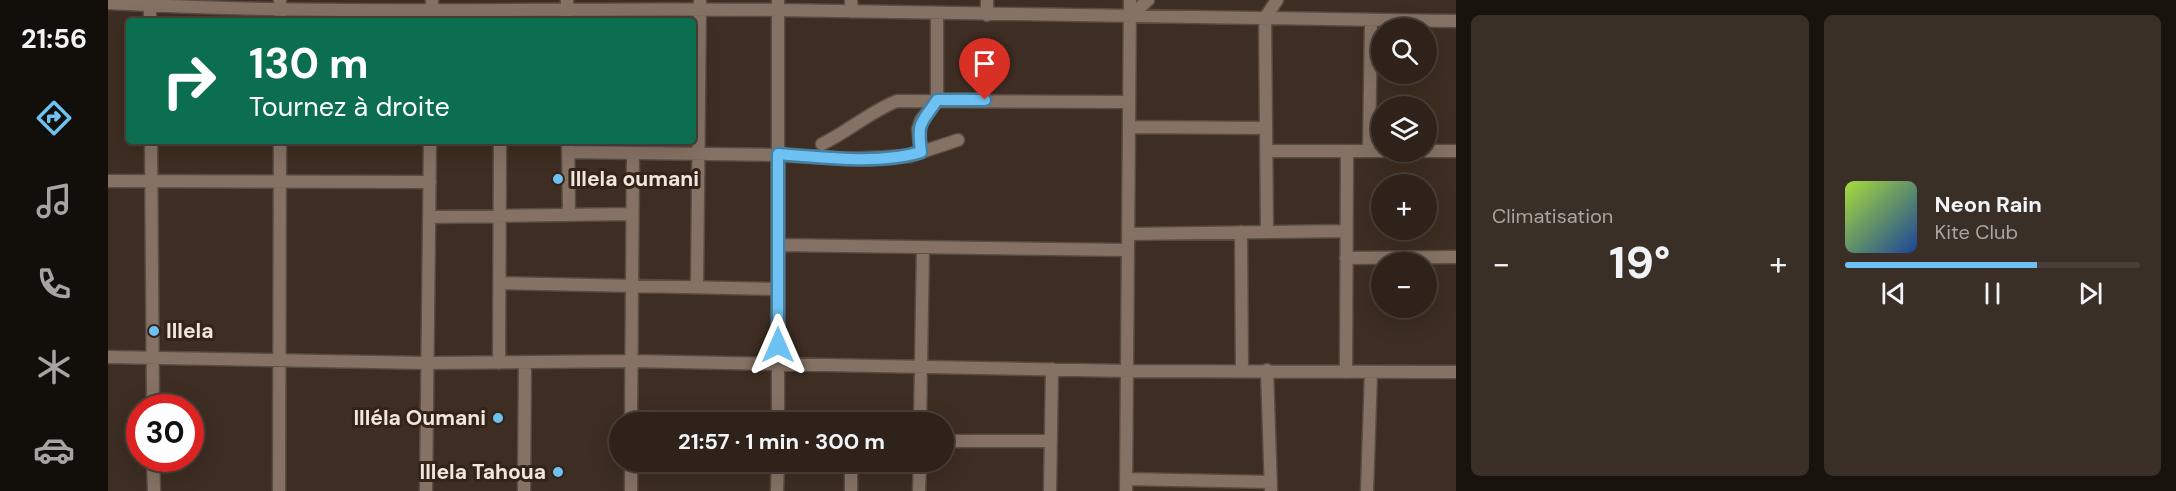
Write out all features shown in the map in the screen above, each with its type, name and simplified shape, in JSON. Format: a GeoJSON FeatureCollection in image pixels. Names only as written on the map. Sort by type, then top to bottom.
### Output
{"type":"FeatureCollection","features":[{"type":"Feature","properties":{"kind":"street"},"geometry":{"type":"LineString","coordinates":[[987,0],[987,15]]}},
{"type":"Feature","properties":{"kind":"street"},"geometry":{"type":"LineString","coordinates":[[1130,0],[1126,485],[1271,486],[1267,370]]}},
{"type":"Feature","properties":{"kind":"street"},"geometry":{"type":"LineString","coordinates":[[1129,18],[1148,0]]}},
{"type":"Feature","properties":{"kind":"street"},"geometry":{"type":"LineString","coordinates":[[1267,232],[1265,18],[1276,0]]}},
{"type":"Feature","properties":{"kind":"street"},"geometry":{"type":"LineString","coordinates":[[108,3],[280,10],[432,11],[567,11],[700,5],[778,5],[851,6],[937,15],[1371,20]]}},
{"type":"Feature","properties":{"kind":"street"},"geometry":{"type":"LineString","coordinates":[[697,287],[699,154],[696,86],[700,5]]}},
{"type":"Feature","properties":{"kind":"street"},"geometry":{"type":"LineString","coordinates":[[778,5],[778,412]]}},
{"type":"Feature","properties":{"kind":"street"},"geometry":{"type":"LineString","coordinates":[[921,152],[918,129],[921,120],[937,100],[937,15]]}},
{"type":"Feature","properties":{"kind":"street"},"geometry":{"type":"LineString","coordinates":[[1437,21],[1456,21]]}},
{"type":"Feature","properties":{"kind":"street"},"geometry":{"type":"LineString","coordinates":[[822,144],[843,134],[878,108],[897,101],[1129,102]]}},
{"type":"Feature","properties":{"kind":"street"},"geometry":{"type":"LineString","coordinates":[[1129,127],[1266,128]]}},
{"type":"Feature","properties":{"kind":"street"},"geometry":{"type":"LineString","coordinates":[[569,215],[568,147],[633,153],[778,154],[848,159],[910,156],[958,140]]}},
{"type":"Feature","properties":{"kind":"street"},"geometry":{"type":"LineString","coordinates":[[151,144],[153,394]]}},
{"type":"Feature","properties":{"kind":"street"},"geometry":{"type":"LineString","coordinates":[[279,491],[280,144]]}},
{"type":"Feature","properties":{"kind":"street"},"geometry":{"type":"LineString","coordinates":[[426,491],[430,144]]}},
{"type":"Feature","properties":{"kind":"street"},"geometry":{"type":"LineString","coordinates":[[499,363],[500,144]]}},
{"type":"Feature","properties":{"kind":"street"},"geometry":{"type":"LineString","coordinates":[[1266,151],[1371,151]]}},
{"type":"Feature","properties":{"kind":"street"},"geometry":{"type":"LineString","coordinates":[[1437,151],[1456,151]]}},
{"type":"Feature","properties":{"kind":"street"},"geometry":{"type":"LineString","coordinates":[[1346,372],[1347,152]]}},
{"type":"Feature","properties":{"kind":"street"},"geometry":{"type":"LineString","coordinates":[[631,412],[633,153]]}},
{"type":"Feature","properties":{"kind":"street"},"geometry":{"type":"LineString","coordinates":[[108,181],[430,182]]}},
{"type":"Feature","properties":{"kind":"street"},"geometry":{"type":"LineString","coordinates":[[429,217],[632,214]]}},
{"type":"Feature","properties":{"kind":"street"},"geometry":{"type":"LineString","coordinates":[[1128,234],[1346,231]]}},
{"type":"Feature","properties":{"kind":"street"},"geometry":{"type":"LineString","coordinates":[[1240,232],[1242,370]]}},
{"type":"Feature","properties":{"kind":"street"},"geometry":{"type":"LineString","coordinates":[[778,245],[1128,250]]}},
{"type":"Feature","properties":{"kind":"street"},"geometry":{"type":"LineString","coordinates":[[920,412],[923,247]]}},
{"type":"Feature","properties":{"kind":"street"},"geometry":{"type":"LineString","coordinates":[[1346,258],[1456,257]]}},
{"type":"Feature","properties":{"kind":"street"},"geometry":{"type":"LineString","coordinates":[[500,283],[778,289]]}},
{"type":"Feature","properties":{"kind":"street"},"geometry":{"type":"LineString","coordinates":[[108,357],[427,363],[631,361],[1127,371],[1456,372]]}},
{"type":"Feature","properties":{"kind":"street"},"geometry":{"type":"LineString","coordinates":[[524,491],[525,362]]}},
{"type":"Feature","properties":{"kind":"street"},"geometry":{"type":"LineString","coordinates":[[1050,491],[1052,369]]}},
{"type":"Feature","properties":{"kind":"street"},"geometry":{"type":"LineString","coordinates":[[1367,491],[1371,372]]}},
{"type":"Feature","properties":{"kind":"street"},"geometry":{"type":"LineString","coordinates":[[954,441],[1051,441]]}},
{"type":"Feature","properties":{"kind":"street"},"geometry":{"type":"LineString","coordinates":[[153,472],[154,491]]}},
{"type":"Feature","properties":{"kind":"street"},"geometry":{"type":"LineString","coordinates":[[630,491],[631,472]]}},
{"type":"Feature","properties":{"kind":"street"},"geometry":{"type":"LineString","coordinates":[[777,472],[777,491]]}},
{"type":"Feature","properties":{"kind":"street"},"geometry":{"type":"LineString","coordinates":[[851,472],[851,491]]}},
{"type":"Feature","properties":{"kind":"street"},"geometry":{"type":"LineString","coordinates":[[919,491],[920,472]]}},
{"type":"Feature","properties":{"kind":"place","name":"Illela oumani"},"geometry":{"type":"Point","coordinates":[558,179]}},
{"type":"Feature","properties":{"kind":"place","name":"Illela"},"geometry":{"type":"Point","coordinates":[154,331]}},
{"type":"Feature","properties":{"kind":"place","name":"Illéla Oumani"},"geometry":{"type":"Point","coordinates":[498,418]}},
{"type":"Feature","properties":{"kind":"place","name":"Illela Tahoua"},"geometry":{"type":"Point","coordinates":[558,472]}},
{"type":"Feature","properties":{"kind":"route"},"geometry":{"type":"LineString","coordinates":[[778,345],[778,154],[848,159],[910,156],[921,152],[918,129],[921,120],[929,113],[937,100],[985,100]]}}]}
